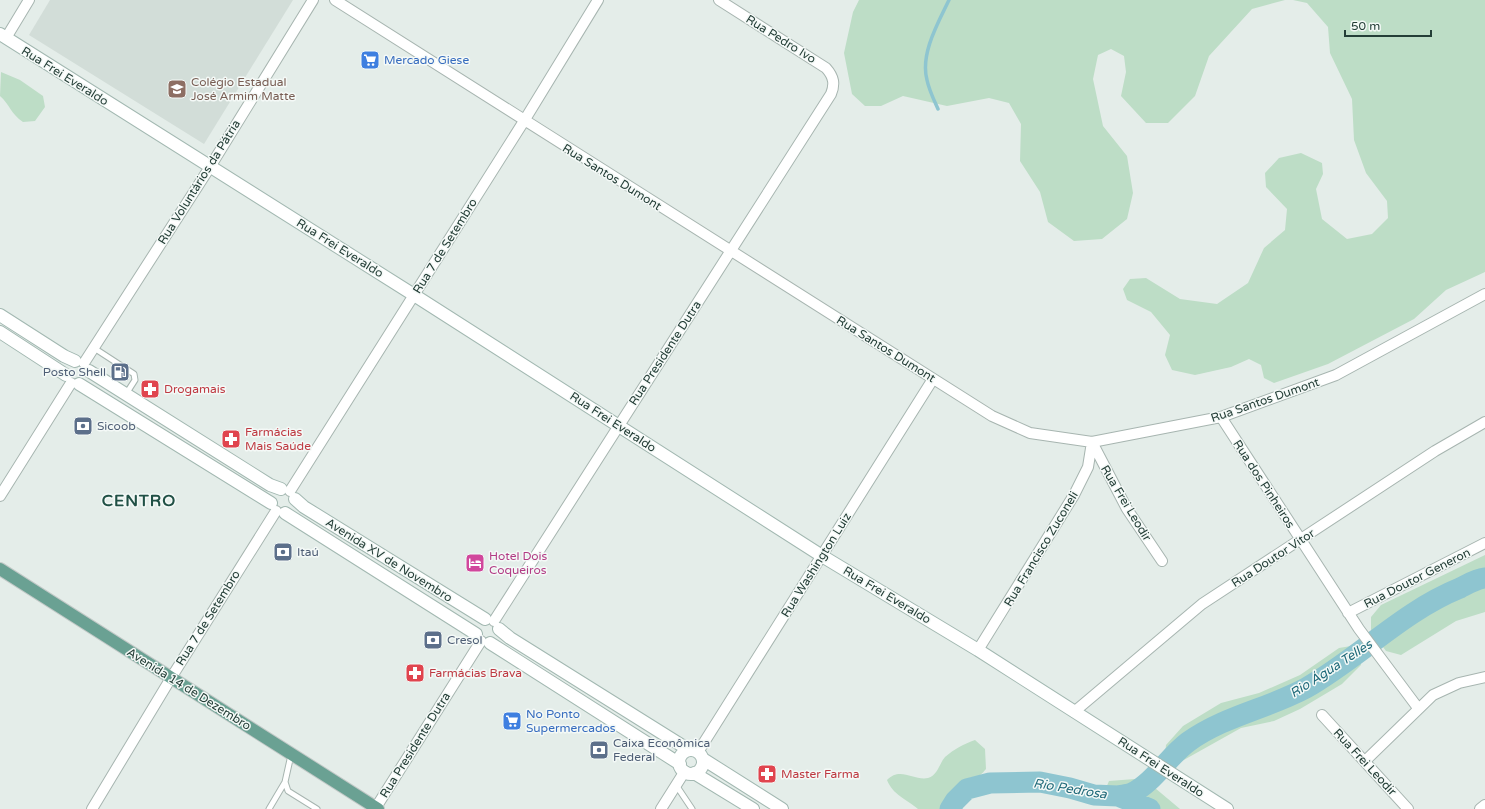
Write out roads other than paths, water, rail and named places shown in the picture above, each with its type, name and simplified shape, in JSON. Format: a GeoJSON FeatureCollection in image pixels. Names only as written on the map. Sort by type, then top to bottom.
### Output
{"type":"FeatureCollection","features":[{"type":"Feature","properties":{"kind":"main road","name":"Rua Frei Everaldo"},"geometry":{"type":"LineString","coordinates":[[3,36],[414,295],[822,556],[978,650],[1226,809]]}},
{"type":"Feature","properties":{"kind":"main road","name":"Avenida XV de Novembro"},"geometry":{"type":"LineString","coordinates":[[0,315],[64,356],[82,365],[126,395],[270,485],[288,493],[304,507],[493,623],[510,638],[697,754],[782,809]]}},
{"type":"Feature","properties":{"kind":"main road","name":"Avenida XV de Novembro"},"geometry":{"type":"LineString","coordinates":[[0,332],[72,381],[278,509],[686,769],[753,809]]}},
{"type":"Feature","properties":{"kind":"main road"},"geometry":{"type":"LineString","coordinates":[[82,365],[87,379],[72,381],[67,366],[82,365]]}},
{"type":"Feature","properties":{"kind":"main road"},"geometry":{"type":"LineString","coordinates":[[288,493],[293,507],[278,509],[273,494],[288,493]]}},
{"type":"Feature","properties":{"kind":"main road","name":"Avenida 14 de Dezembro"},"geometry":{"type":"LineString","coordinates":[[0,569],[376,809]]}},
{"type":"Feature","properties":{"kind":"main road"},"geometry":{"type":"LineString","coordinates":[[493,623],[498,638],[482,639],[478,625],[493,623]]}},
{"type":"Feature","properties":{"kind":"main road"},"geometry":{"type":"LineString","coordinates":[[697,754],[701,768],[686,769],[682,755],[697,754]]}},
{"type":"Feature","properties":{"kind":"street"},"geometry":{"type":"LineString","coordinates":[[3,36],[29,0]]}},
{"type":"Feature","properties":{"kind":"street","name":"Rua Voluntários da Pátria"},"geometry":{"type":"LineString","coordinates":[[82,365],[210,166],[313,0]]}},
{"type":"Feature","properties":{"kind":"street","name":"Rua Santos Dumont"},"geometry":{"type":"LineString","coordinates":[[335,0],[992,416],[1030,433],[1092,442],[1221,417],[1336,375],[1485,294]]}},
{"type":"Feature","properties":{"kind":"street","name":"Rua 7 de Setembro"},"geometry":{"type":"LineString","coordinates":[[288,493],[524,121],[598,0]]}},
{"type":"Feature","properties":{"kind":"street","name":"Rua Pedro Ivo"},"geometry":{"type":"LineString","coordinates":[[719,0],[826,68],[832,74],[834,85]]}},
{"type":"Feature","properties":{"kind":"street","name":"Rua Presidente Dutra"},"geometry":{"type":"LineString","coordinates":[[493,623],[830,94],[834,85]]}},
{"type":"Feature","properties":{"kind":"street","name":"Rua Washington Luiz"},"geometry":{"type":"LineString","coordinates":[[697,754],[933,379]]}},
{"type":"Feature","properties":{"kind":"street"},"geometry":{"type":"LineString","coordinates":[[0,496],[72,381]]}},
{"type":"Feature","properties":{"kind":"street","name":"Rua dos Pinheiros"},"geometry":{"type":"LineString","coordinates":[[1221,417],[1299,540],[1359,630],[1418,708]]}},
{"type":"Feature","properties":{"kind":"street","name":"Rua Doutor Vitor"},"geometry":{"type":"LineString","coordinates":[[1074,712],[1202,604],[1435,451],[1485,422]]}},
{"type":"Feature","properties":{"kind":"street","name":"Rua Frei Leodir"},"geometry":{"type":"LineString","coordinates":[[1092,442],[1127,509],[1162,561]]}},
{"type":"Feature","properties":{"kind":"street","name":"Rua Francisco Zuconeli"},"geometry":{"type":"LineString","coordinates":[[978,650],[1074,495],[1088,467],[1092,442]]}},
{"type":"Feature","properties":{"kind":"street","name":"Rua 7 de Setembro"},"geometry":{"type":"LineString","coordinates":[[92,809],[171,678],[278,509]]}},
{"type":"Feature","properties":{"kind":"street","name":"Rua Doutor Generon"},"geometry":{"type":"LineString","coordinates":[[1348,613],[1485,543]]}},
{"type":"Feature","properties":{"kind":"street","name":"Rua Presidente Dutra"},"geometry":{"type":"LineString","coordinates":[[376,809],[482,639]]}},
{"type":"Feature","properties":{"kind":"street"},"geometry":{"type":"LineString","coordinates":[[1365,761],[1433,695],[1459,683],[1485,677]]}},
{"type":"Feature","properties":{"kind":"street","name":"Rua Frei Leodir"},"geometry":{"type":"LineString","coordinates":[[1322,715],[1408,809]]}},
{"type":"Feature","properties":{"kind":"street"},"geometry":{"type":"LineString","coordinates":[[661,809],[686,769]]}},
{"type":"Feature","properties":{"kind":"street"},"geometry":{"type":"LineString","coordinates":[[1480,809],[1485,805]]}},
{"type":"Feature","properties":{"kind":"lane"},"geometry":{"type":"LineString","coordinates":[[94,348],[134,374],[135,380],[126,395]]}},
{"type":"Feature","properties":{"kind":"lane"},"geometry":{"type":"LineString","coordinates":[[269,809],[285,782],[291,754]]}},
{"type":"Feature","properties":{"kind":"lane"},"geometry":{"type":"LineString","coordinates":[[285,782],[288,791],[317,809]]}},
{"type":"Feature","properties":{"kind":"lane"},"geometry":{"type":"LineString","coordinates":[[676,785],[692,809]]}},
{"type":"Feature","properties":{"kind":"waterway"},"geometry":{"type":"LineString","coordinates":[[938,109],[928,84],[925,70],[926,60],[931,39],[949,0]]}},
{"type":"Feature","properties":{"kind":"waterway","name":"Rio Água Telles"},"geometry":{"type":"LineString","coordinates":[[1118,796],[1130,794],[1140,789],[1174,754],[1202,733],[1231,719],[1276,702],[1306,688],[1344,663],[1419,609],[1478,579],[1485,578]]}},
{"type":"Feature","properties":{"kind":"waterway","name":"Rio Pedrosa"},"geometry":{"type":"LineString","coordinates":[[950,809],[955,801],[967,789],[990,783],[1040,782],[1094,795],[1118,796],[1150,809]]}},
{"type":"Feature","properties":{"kind":"place","name":"Mercado Giese"},"geometry":{"type":"Point","coordinates":[370,60]}},
{"type":"Feature","properties":{"kind":"place","name":"Colégio Estadual José Armim Matte"},"geometry":{"type":"Point","coordinates":[177,89]}},
{"type":"Feature","properties":{"kind":"place","name":"Posto Shell"},"geometry":{"type":"Point","coordinates":[120,372]}},
{"type":"Feature","properties":{"kind":"place","name":"Drogamais"},"geometry":{"type":"Point","coordinates":[150,389]}},
{"type":"Feature","properties":{"kind":"place","name":"Sicoob"},"geometry":{"type":"Point","coordinates":[83,426]}},
{"type":"Feature","properties":{"kind":"place","name":"Farmácias Mais Saúde"},"geometry":{"type":"Point","coordinates":[231,439]}},
{"type":"Feature","properties":{"kind":"place","name":"Itaú"},"geometry":{"type":"Point","coordinates":[283,552]}},
{"type":"Feature","properties":{"kind":"place","name":"Hotel Dois Coqueiros"},"geometry":{"type":"Point","coordinates":[475,563]}},
{"type":"Feature","properties":{"kind":"place","name":"Cresol"},"geometry":{"type":"Point","coordinates":[433,640]}},
{"type":"Feature","properties":{"kind":"place","name":"Farmácias Brava"},"geometry":{"type":"Point","coordinates":[415,673]}},
{"type":"Feature","properties":{"kind":"place","name":"No Ponto Supermercados"},"geometry":{"type":"Point","coordinates":[512,721]}},
{"type":"Feature","properties":{"kind":"place","name":"Caixa Econômica Federal"},"geometry":{"type":"Point","coordinates":[599,750]}},
{"type":"Feature","properties":{"kind":"place","name":"Master Farma"},"geometry":{"type":"Point","coordinates":[767,774]}},
{"type":"Feature","properties":{"kind":"district","name":"CENTRO"},"geometry":{"type":"Point","coordinates":[139,501]}}]}
